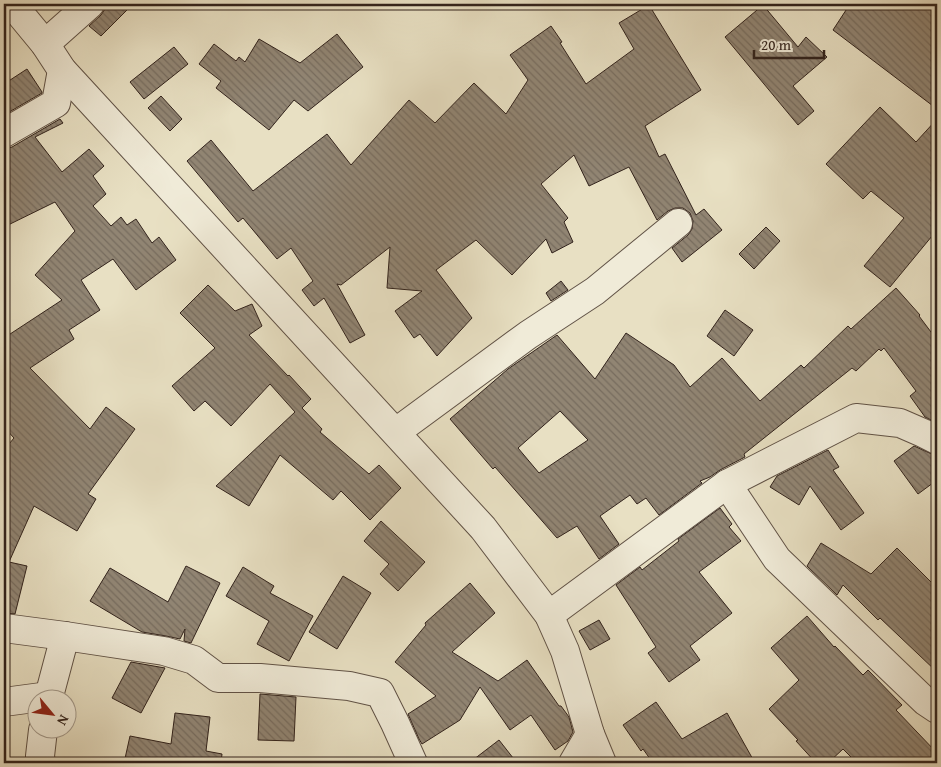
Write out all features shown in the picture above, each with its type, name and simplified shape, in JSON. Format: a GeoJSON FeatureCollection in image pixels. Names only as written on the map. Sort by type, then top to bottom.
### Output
{"type":"FeatureCollection","features":[{"type":"Feature","properties":{"kind":"street"},"geometry":{"type":"LineString","coordinates":[[12,4],[45,44],[62,70],[484,528],[549,614],[565,651],[590,734],[602,763]]}},
{"type":"Feature","properties":{"kind":"street"},"geometry":{"type":"LineString","coordinates":[[45,44],[90,4]]}},
{"type":"Feature","properties":{"kind":"street"},"geometry":{"type":"LineString","coordinates":[[4,133],[56,103],[62,70]]}},
{"type":"Feature","properties":{"kind":"street"},"geometry":{"type":"LineString","coordinates":[[396,432],[528,334],[595,291],[678,223]]}},
{"type":"Feature","properties":{"kind":"street"},"geometry":{"type":"LineString","coordinates":[[549,614],[727,484],[856,418],[900,423],[937,440]]}},
{"type":"Feature","properties":{"kind":"street"},"geometry":{"type":"LineString","coordinates":[[727,484],[777,558],[926,702],[937,710]]}},
{"type":"Feature","properties":{"kind":"street"},"geometry":{"type":"LineString","coordinates":[[4,628],[164,651],[194,660],[218,678],[260,678],[348,686],[380,693],[396,723],[413,763]]}},
{"type":"Feature","properties":{"kind":"street"},"geometry":{"type":"LineString","coordinates":[[50,690],[65,636]]}},
{"type":"Feature","properties":{"kind":"street"},"geometry":{"type":"LineString","coordinates":[[4,702],[28,700]]}},
{"type":"Feature","properties":{"kind":"street"},"geometry":{"type":"LineString","coordinates":[[574,763],[590,734]]}},
{"type":"Feature","properties":{"kind":"street"},"geometry":{"type":"LineString","coordinates":[[41,763],[42,740]]}},
{"type":"Feature","properties":{"kind":"building"},"geometry":{"type":"Polygon","coordinates":[[[105,4],[133,4],[101,36],[89,26],[101,15],[105,9],[105,4]]]}},
{"type":"Feature","properties":{"kind":"building"},"geometry":{"type":"Polygon","coordinates":[[[850,4],[937,4],[937,109],[833,30],[850,4]]]}},
{"type":"Feature","properties":{"kind":"building"},"geometry":{"type":"Polygon","coordinates":[[[649,5],[701,90],[645,126],[659,157],[665,154],[696,215],[704,209],[722,230],[682,262],[672,248],[688,235],[692,229],[693,221],[690,213],[683,208],[675,208],[657,220],[629,167],[589,186],[574,155],[541,184],[568,218],[564,222],[573,242],[552,253],[546,239],[512,275],[476,240],[436,270],[472,318],[437,356],[420,334],[414,338],[395,311],[422,291],[387,288],[390,247],[341,285],[337,284],[365,335],[350,343],[324,298],[314,306],[302,290],[313,281],[291,248],[277,259],[243,218],[238,222],[187,161],[211,140],[253,191],[327,134],[351,165],[409,100],[435,123],[474,83],[506,114],[528,80],[510,55],[551,26],[586,84],[634,49],[619,23],[649,5]]]}},
{"type":"Feature","properties":{"kind":"building"},"geometry":{"type":"Polygon","coordinates":[[[763,5],[798,47],[806,37],[827,57],[793,86],[814,111],[798,125],[725,37],[763,5]]]}},
{"type":"Feature","properties":{"kind":"building"},"geometry":{"type":"Polygon","coordinates":[[[337,34],[363,67],[308,111],[294,100],[269,130],[216,88],[221,81],[199,64],[214,44],[236,61],[239,57],[245,62],[259,39],[300,63],[337,34]]]}},
{"type":"Feature","properties":{"kind":"building"},"geometry":{"type":"Polygon","coordinates":[[[174,47],[188,64],[144,99],[130,82],[174,47]]]}},
{"type":"Feature","properties":{"kind":"building"},"geometry":{"type":"Polygon","coordinates":[[[27,69],[42,93],[4,115],[4,84],[27,69]]]}},
{"type":"Feature","properties":{"kind":"building"},"geometry":{"type":"Polygon","coordinates":[[[161,96],[182,119],[170,131],[148,108],[161,96]]]}},
{"type":"Feature","properties":{"kind":"building"},"geometry":{"type":"Polygon","coordinates":[[[880,107],[916,142],[937,119],[937,230],[890,287],[864,266],[904,218],[871,191],[863,199],[826,164],[880,107]]]}},
{"type":"Feature","properties":{"kind":"building"},"geometry":{"type":"Polygon","coordinates":[[[60,119],[63,123],[35,137],[62,172],[89,149],[104,166],[93,176],[106,194],[93,206],[111,226],[121,217],[127,225],[136,219],[152,243],[159,237],[176,260],[136,290],[113,259],[81,280],[100,310],[69,330],[74,339],[30,368],[90,429],[106,407],[135,429],[88,494],[96,499],[77,531],[34,506],[9,562],[27,566],[15,614],[4,613],[4,450],[14,438],[4,427],[4,338],[62,300],[35,275],[75,231],[55,202],[4,227],[4,149],[12,147],[60,119]]]}},
{"type":"Feature","properties":{"kind":"building"},"geometry":{"type":"Polygon","coordinates":[[[766,227],[780,241],[754,269],[739,254],[766,227]]]}},
{"type":"Feature","properties":{"kind":"building"},"geometry":{"type":"Polygon","coordinates":[[[561,281],[568,290],[551,301],[546,293],[561,281]]]}},
{"type":"Feature","properties":{"kind":"building"},"geometry":{"type":"Polygon","coordinates":[[[208,285],[235,311],[252,304],[262,326],[249,335],[311,399],[302,408],[322,429],[320,432],[369,474],[379,465],[401,488],[370,520],[341,491],[333,500],[280,455],[249,506],[216,486],[295,412],[270,384],[231,426],[205,401],[194,411],[172,386],[215,348],[180,313],[208,285]]]}},
{"type":"Feature","properties":{"kind":"building"},"geometry":{"type":"Polygon","coordinates":[[[896,288],[920,315],[937,340],[937,423],[925,417],[910,396],[916,391],[884,348],[881,351],[879,349],[856,371],[852,368],[744,454],[745,457],[700,481],[702,483],[659,515],[646,498],[637,504],[630,495],[600,516],[619,544],[599,559],[577,526],[557,538],[450,419],[508,369],[557,335],[595,379],[626,333],[674,365],[690,387],[722,358],[760,401],[801,365],[804,368],[848,326],[851,329],[896,288]],[[560,411],[518,448],[539,473],[588,440],[560,411]]]}},
{"type":"Feature","properties":{"kind":"building"},"geometry":{"type":"Polygon","coordinates":[[[725,310],[753,330],[734,356],[707,336],[725,310]]]}},
{"type":"Feature","properties":{"kind":"building"},"geometry":{"type":"Polygon","coordinates":[[[914,446],[934,455],[937,459],[937,480],[918,494],[894,461],[914,446]]]}},
{"type":"Feature","properties":{"kind":"building"},"geometry":{"type":"Polygon","coordinates":[[[828,450],[839,467],[833,470],[864,513],[841,530],[810,486],[799,505],[770,487],[777,476],[828,450]]]}},
{"type":"Feature","properties":{"kind":"building"},"geometry":{"type":"Polygon","coordinates":[[[720,508],[732,524],[729,527],[741,541],[699,572],[732,613],[690,646],[700,660],[669,682],[648,653],[656,647],[616,585],[640,567],[642,570],[679,541],[678,539],[720,508]]]}},
{"type":"Feature","properties":{"kind":"building"},"geometry":{"type":"Polygon","coordinates":[[[381,521],[425,562],[398,591],[380,574],[389,564],[364,541],[381,521]]]}},
{"type":"Feature","properties":{"kind":"building"},"geometry":{"type":"Polygon","coordinates":[[[821,543],[871,574],[897,548],[937,588],[937,672],[880,618],[878,620],[843,585],[837,595],[807,566],[821,543]]]}},
{"type":"Feature","properties":{"kind":"building"},"geometry":{"type":"Polygon","coordinates":[[[186,566],[220,583],[191,643],[184,641],[185,629],[180,639],[142,632],[90,601],[110,568],[168,602],[186,566]]]}},
{"type":"Feature","properties":{"kind":"building"},"geometry":{"type":"Polygon","coordinates":[[[243,567],[274,586],[270,593],[313,616],[289,661],[257,644],[269,621],[226,596],[243,567]]]}},
{"type":"Feature","properties":{"kind":"building"},"geometry":{"type":"Polygon","coordinates":[[[343,576],[371,593],[337,649],[309,632],[343,576]]]}},
{"type":"Feature","properties":{"kind":"building"},"geometry":{"type":"Polygon","coordinates":[[[470,583],[495,613],[452,652],[498,681],[527,660],[559,706],[569,717],[573,732],[568,741],[555,750],[531,715],[510,730],[480,687],[460,720],[422,744],[419,739],[408,714],[436,696],[395,662],[426,625],[425,623],[470,583]]]}},
{"type":"Feature","properties":{"kind":"building"},"geometry":{"type":"Polygon","coordinates":[[[807,616],[834,647],[863,675],[868,670],[902,705],[896,710],[937,753],[937,763],[857,763],[843,749],[828,763],[816,763],[796,741],[798,740],[769,709],[799,680],[771,648],[807,616]]]}},
{"type":"Feature","properties":{"kind":"building"},"geometry":{"type":"Polygon","coordinates":[[[599,620],[610,639],[590,650],[579,631],[599,620]]]}},
{"type":"Feature","properties":{"kind":"building"},"geometry":{"type":"Polygon","coordinates":[[[131,662],[165,668],[141,713],[112,698],[131,662]]]}},
{"type":"Feature","properties":{"kind":"building"},"geometry":{"type":"Polygon","coordinates":[[[260,694],[296,697],[294,741],[258,740],[260,694]]]}},
{"type":"Feature","properties":{"kind":"building"},"geometry":{"type":"Polygon","coordinates":[[[656,702],[682,739],[727,713],[755,763],[653,763],[643,749],[641,751],[623,725],[656,702]]]}},
{"type":"Feature","properties":{"kind":"building"},"geometry":{"type":"Polygon","coordinates":[[[175,713],[210,717],[206,751],[222,754],[221,763],[124,763],[130,736],[171,744],[175,713]]]}},
{"type":"Feature","properties":{"kind":"building"},"geometry":{"type":"Polygon","coordinates":[[[499,740],[517,763],[469,763],[499,740]]]}}]}
